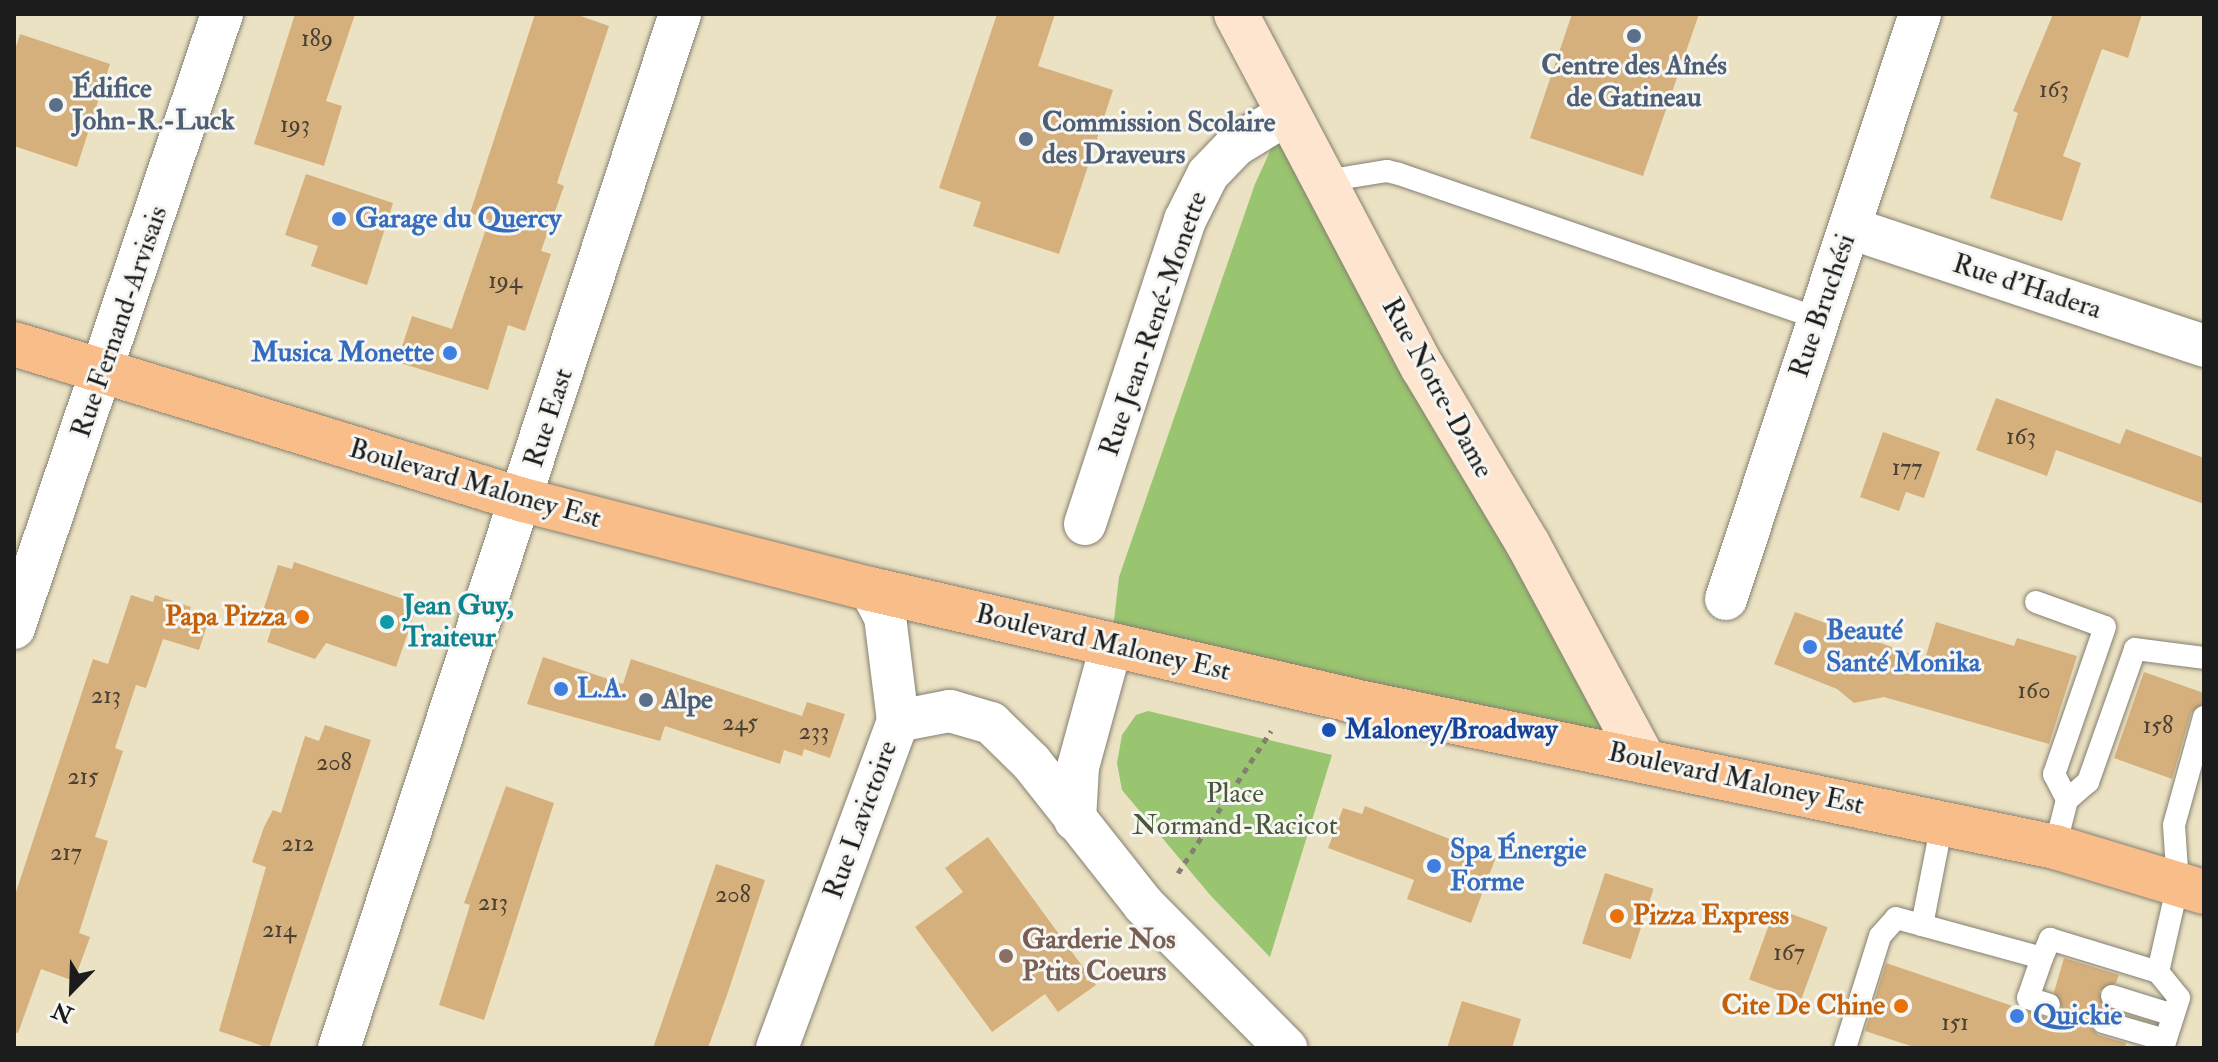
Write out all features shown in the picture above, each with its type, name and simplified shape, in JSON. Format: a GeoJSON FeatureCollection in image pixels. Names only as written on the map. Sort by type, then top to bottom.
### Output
{"type":"FeatureCollection","features":[{"type":"Feature","properties":{"kind":"main road","name":"Boulevard Maloney Est"},"geometry":{"type":"LineString","coordinates":[[14,344],[523,500],[870,589],[1111,646],[2055,847],[2191,888]]}},
{"type":"Feature","properties":{"kind":"street","name":"Rue Fernand-Arvisais"},"geometry":{"type":"LineString","coordinates":[[14,628],[104,373],[222,14]]}},
{"type":"Feature","properties":{"kind":"street","name":"Rue East"},"geometry":{"type":"LineString","coordinates":[[339,1048],[523,500],[680,14]]}},
{"type":"Feature","properties":{"kind":"street","name":"Rue Notre-Dame"},"geometry":{"type":"LineString","coordinates":[[1236,14],[1423,368],[1528,544],[1644,760]]}},
{"type":"Feature","properties":{"kind":"street","name":"Rue Bruchési"},"geometry":{"type":"LineString","coordinates":[[1726,599],[1920,14]]}},
{"type":"Feature","properties":{"kind":"street","name":"Rue Jean-René-Monette"},"geometry":{"type":"LineString","coordinates":[[1085,524],[1185,220],[1208,174],[1236,145],[1287,114]]}},
{"type":"Feature","properties":{"kind":"street","name":"Rue d'Hadera"},"geometry":{"type":"LineString","coordinates":[[1850,228],[2204,346]]}},
{"type":"Feature","properties":{"kind":"street","name":"Rue Lavictoire"},"geometry":{"type":"LineString","coordinates":[[777,1048],[898,721],[885,617],[870,589]]}},
{"type":"Feature","properties":{"kind":"street"},"geometry":{"type":"LineString","coordinates":[[1075,820],[1078,767],[1111,646]]}},
{"type":"Feature","properties":{"kind":"street"},"geometry":{"type":"LineString","coordinates":[[898,721],[950,711],[991,723],[1031,762],[1144,905],[1279,1045]]}},
{"type":"Feature","properties":{"kind":"lane"},"geometry":{"type":"LineString","coordinates":[[1325,181],[1399,174],[1818,318]]}},
{"type":"Feature","properties":{"kind":"lane"},"geometry":{"type":"LineString","coordinates":[[2036,602],[2105,627],[2054,774],[2067,800]]}},
{"type":"Feature","properties":{"kind":"lane"},"geometry":{"type":"LineString","coordinates":[[2055,847],[2067,800],[2088,782],[2135,649],[2204,658]]}},
{"type":"Feature","properties":{"kind":"lane"},"geometry":{"type":"LineString","coordinates":[[2158,972],[2191,888],[2174,825],[2204,717]]}},
{"type":"Feature","properties":{"kind":"lane"},"geometry":{"type":"LineString","coordinates":[[1922,925],[1942,823]]}},
{"type":"Feature","properties":{"kind":"lane"},"geometry":{"type":"LineString","coordinates":[[1845,1048],[1880,936],[1896,918],[2046,969]]}},
{"type":"Feature","properties":{"kind":"lane"},"geometry":{"type":"LineString","coordinates":[[2049,1005],[2028,998],[2046,969],[2050,939],[2158,972],[2179,998],[2164,1044],[2103,1022]]}},
{"type":"Feature","properties":{"kind":"lane"},"geometry":{"type":"LineString","coordinates":[[2112,996],[2173,1015]]}},
{"type":"Feature","properties":{"kind":"path"},"geometry":{"type":"LineString","coordinates":[[1178,873],[1271,731]]}},
{"type":"Feature","properties":{"kind":"green space"},"geometry":{"type":"Polygon","coordinates":[[[1287,114],[1644,760],[1111,646],[1119,577],[1255,184],[1287,114]]]}},
{"type":"Feature","properties":{"kind":"green space","name":"Place Normand-Racicot"},"geometry":{"type":"Polygon","coordinates":[[[1148,711],[1332,755],[1270,957],[1211,896],[1122,790],[1117,763],[1122,735],[1136,715],[1148,711]]]}},
{"type":"Feature","properties":{"kind":"building"},"geometry":{"type":"Polygon","coordinates":[[[295,14],[355,14],[326,101],[342,106],[324,166],[254,144],[295,14]]]}},
{"type":"Feature","properties":{"kind":"building"},"geometry":{"type":"Polygon","coordinates":[[[535,14],[575,14],[609,26],[557,183],[564,186],[541,251],[551,254],[525,331],[508,325],[488,390],[397,362],[412,316],[452,329],[489,220],[470,213],[535,14]]]}},
{"type":"Feature","properties":{"kind":"building","name":"Commission Scolaire des Draveurs"},"geometry":{"type":"Polygon","coordinates":[[[997,14],[1055,14],[1038,66],[1113,90],[1059,254],[973,226],[981,202],[939,188],[997,14]]]}},
{"type":"Feature","properties":{"kind":"building"},"geometry":{"type":"Polygon","coordinates":[[[1572,14],[1699,14],[1643,176],[1530,138],[1572,14]]]}},
{"type":"Feature","properties":{"kind":"building"},"geometry":{"type":"Polygon","coordinates":[[[2053,14],[2142,14],[2128,58],[2102,49],[2063,156],[2081,163],[2062,221],[1990,198],[2018,113],[2013,111],[2053,14]]]}},
{"type":"Feature","properties":{"kind":"building","name":"Édifice John-R.-Luck"},"geometry":{"type":"Polygon","coordinates":[[[20,34],[110,64],[77,167],[14,146],[14,53],[20,34]]]}},
{"type":"Feature","properties":{"kind":"building","name":"Garage du Quercy"},"geometry":{"type":"Polygon","coordinates":[[[306,174],[393,203],[367,285],[311,266],[318,246],[285,235],[306,174]]]}},
{"type":"Feature","properties":{"kind":"building"},"geometry":{"type":"Polygon","coordinates":[[[1996,398],[2120,444],[2126,429],[2204,458],[2204,504],[2056,450],[2047,476],[1976,450],[1996,398]]]}},
{"type":"Feature","properties":{"kind":"building"},"geometry":{"type":"Polygon","coordinates":[[[1883,432],[1940,452],[1924,498],[1906,492],[1899,511],[1860,497],[1883,432]]]}},
{"type":"Feature","properties":{"kind":"building"},"geometry":{"type":"Polygon","coordinates":[[[294,562],[418,604],[396,667],[326,643],[315,659],[267,642],[272,627],[259,623],[278,565],[292,569],[294,562]]]}},
{"type":"Feature","properties":{"kind":"building"},"geometry":{"type":"Polygon","coordinates":[[[131,595],[153,602],[155,595],[191,607],[189,613],[209,619],[199,650],[163,639],[146,688],[136,685],[115,748],[123,751],[95,837],[108,841],[79,933],[90,937],[74,981],[41,969],[18,1033],[14,1032],[14,898],[93,659],[108,664],[131,595]]]}},
{"type":"Feature","properties":{"kind":"building"},"geometry":{"type":"Polygon","coordinates":[[[1795,612],[1925,659],[1936,622],[2014,646],[2017,638],[2077,656],[2049,744],[1884,697],[1854,703],[1837,689],[1774,664],[1795,612]]]}},
{"type":"Feature","properties":{"kind":"building"},"geometry":{"type":"Polygon","coordinates":[[[543,657],[623,684],[631,659],[802,716],[807,702],[845,714],[830,758],[804,749],[802,756],[784,750],[780,764],[665,726],[660,741],[527,704],[543,657]]]}},
{"type":"Feature","properties":{"kind":"building"},"geometry":{"type":"Polygon","coordinates":[[[2144,672],[2204,693],[2204,703],[2191,713],[2172,779],[2114,758],[2144,672]]]}},
{"type":"Feature","properties":{"kind":"building"},"geometry":{"type":"Polygon","coordinates":[[[325,725],[371,740],[269,1048],[219,1031],[266,867],[252,862],[264,827],[273,810],[281,813],[305,736],[319,741],[325,725]]]}},
{"type":"Feature","properties":{"kind":"building"},"geometry":{"type":"Polygon","coordinates":[[[506,786],[554,803],[484,1020],[439,1005],[470,905],[464,903],[506,786]]]}},
{"type":"Feature","properties":{"kind":"building","name":"Spa Énergie Forme"},"geometry":{"type":"Polygon","coordinates":[[[1365,806],[1496,857],[1471,923],[1407,899],[1414,880],[1328,848],[1343,808],[1362,814],[1365,806]]]}},
{"type":"Feature","properties":{"kind":"building","name":"Garderie Nos P'tits Coeurs"},"geometry":{"type":"Polygon","coordinates":[[[988,837],[1096,985],[1058,1012],[1045,994],[992,1032],[915,927],[963,892],[945,868],[988,837]]]}},
{"type":"Feature","properties":{"kind":"building"},"geometry":{"type":"Polygon","coordinates":[[[716,864],[765,880],[728,992],[708,1048],[653,1048],[716,864]]]}},
{"type":"Feature","properties":{"kind":"building","name":"Pizza Express"},"geometry":{"type":"Polygon","coordinates":[[[1605,873],[1654,889],[1631,959],[1582,943],[1605,873]]]}},
{"type":"Feature","properties":{"kind":"building"},"geometry":{"type":"Polygon","coordinates":[[[1775,908],[1828,927],[1802,999],[1749,979],[1775,908]]]}},
{"type":"Feature","properties":{"kind":"building"},"geometry":{"type":"Polygon","coordinates":[[[2064,958],[2119,975],[2116,983],[2099,991],[2106,1008],[2093,1012],[2089,1025],[2098,1035],[2126,1043],[2125,1048],[1917,1048],[1865,1031],[1886,963],[2051,1019],[2062,1009],[2054,992],[2064,958]]]}},
{"type":"Feature","properties":{"kind":"building"},"geometry":{"type":"Polygon","coordinates":[[[1462,1001],[1521,1019],[1512,1048],[1447,1048],[1462,1001]]]}},
{"type":"Feature","properties":{"kind":"place","name":"Centre des Aînés de Gatineau"},"geometry":{"type":"Point","coordinates":[1634,36]}},
{"type":"Feature","properties":{"kind":"place","name":"Édifice John-R.-Luck"},"geometry":{"type":"Point","coordinates":[56,105]}},
{"type":"Feature","properties":{"kind":"place","name":"Commission Scolaire des Draveurs"},"geometry":{"type":"Point","coordinates":[1026,139]}},
{"type":"Feature","properties":{"kind":"place","name":"Garage du Quercy"},"geometry":{"type":"Point","coordinates":[339,219]}},
{"type":"Feature","properties":{"kind":"place","name":"Musica Monette"},"geometry":{"type":"Point","coordinates":[450,353]}},
{"type":"Feature","properties":{"kind":"place","name":"Papa Pizza"},"geometry":{"type":"Point","coordinates":[302,617]}},
{"type":"Feature","properties":{"kind":"place","name":"Jean Guy, Traiteur"},"geometry":{"type":"Point","coordinates":[387,622]}},
{"type":"Feature","properties":{"kind":"place","name":"Beauté Santé Monika"},"geometry":{"type":"Point","coordinates":[1810,647]}},
{"type":"Feature","properties":{"kind":"place","name":"L.A."},"geometry":{"type":"Point","coordinates":[561,689]}},
{"type":"Feature","properties":{"kind":"place","name":"Alpe"},"geometry":{"type":"Point","coordinates":[646,700]}},
{"type":"Feature","properties":{"kind":"place","name":"Maloney/Broadway"},"geometry":{"type":"Point","coordinates":[1329,730]}},
{"type":"Feature","properties":{"kind":"place","name":"Spa Énergie Forme"},"geometry":{"type":"Point","coordinates":[1434,866]}},
{"type":"Feature","properties":{"kind":"place","name":"Pizza Express"},"geometry":{"type":"Point","coordinates":[1617,916]}},
{"type":"Feature","properties":{"kind":"place","name":"Garderie Nos P'tits Coeurs"},"geometry":{"type":"Point","coordinates":[1006,956]}},
{"type":"Feature","properties":{"kind":"place","name":"Cite De Chine"},"geometry":{"type":"Point","coordinates":[1901,1006]}},
{"type":"Feature","properties":{"kind":"place","name":"Quickie"},"geometry":{"type":"Point","coordinates":[2017,1016]}}]}
